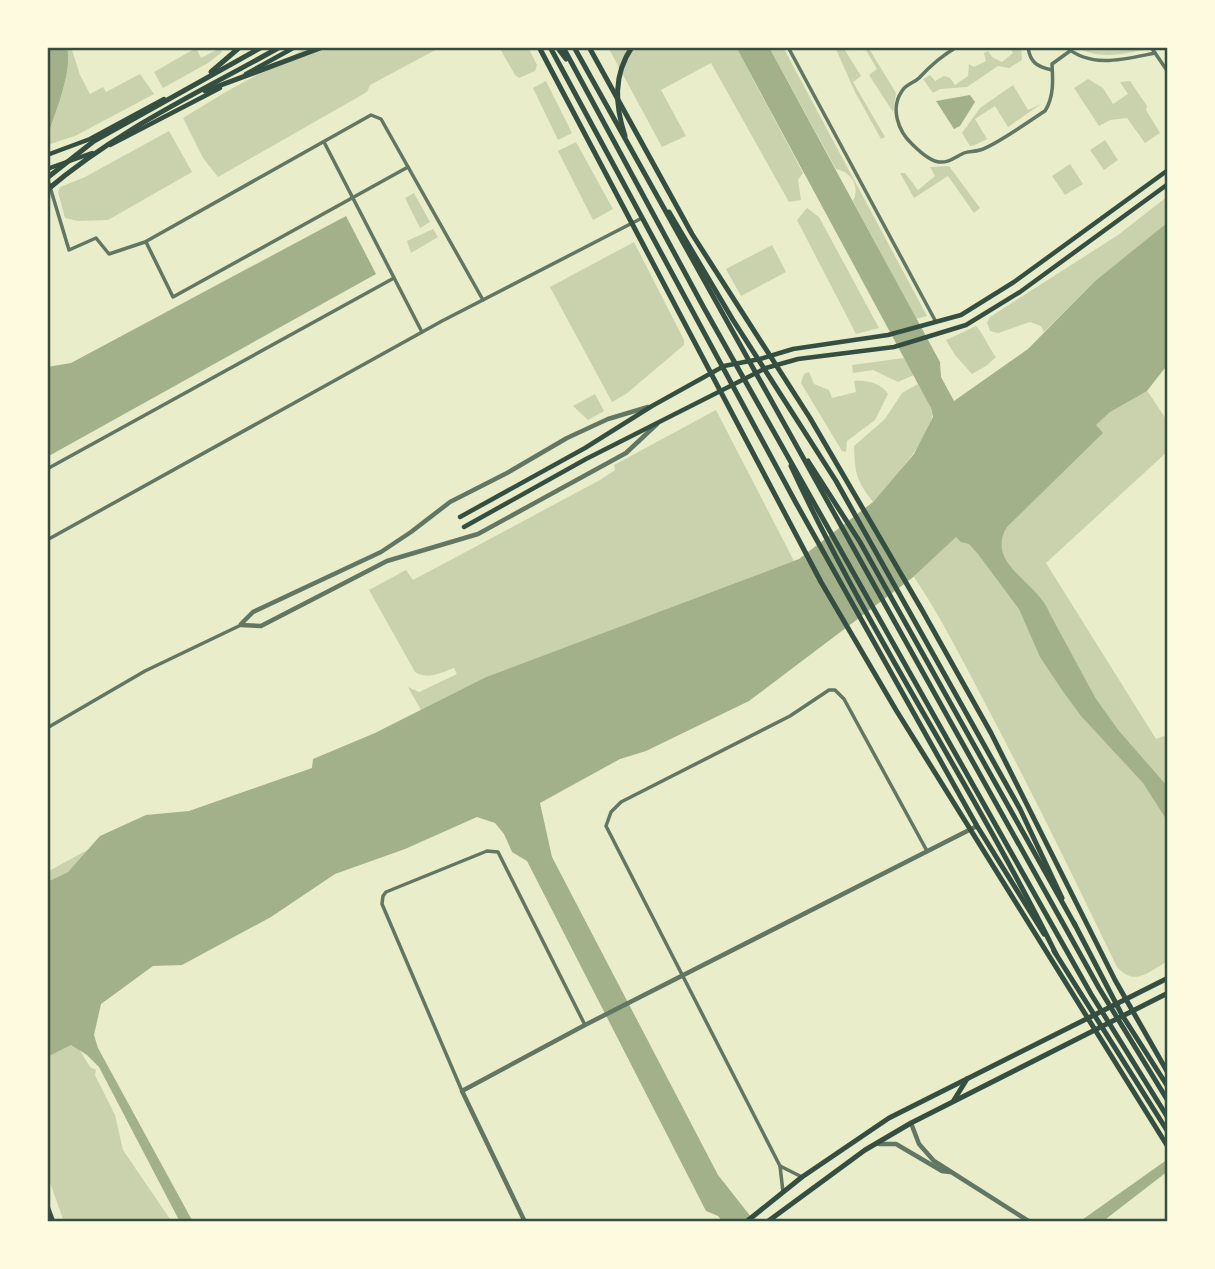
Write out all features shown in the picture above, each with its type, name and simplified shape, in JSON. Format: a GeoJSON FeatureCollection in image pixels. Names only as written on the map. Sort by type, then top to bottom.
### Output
{"type":"FeatureCollection","features":[{"type":"Feature","properties":{"kind":"main road"},"geometry":{"type":"LineString","coordinates":[[195,84],[240,47]]}},
{"type":"Feature","properties":{"kind":"main road"},"geometry":{"type":"LineString","coordinates":[[47,177],[94,141],[261,47]]}},
{"type":"Feature","properties":{"kind":"main road"},"geometry":{"type":"LineString","coordinates":[[47,155],[90,139],[261,47]]}},
{"type":"Feature","properties":{"kind":"main road"},"geometry":{"type":"LineString","coordinates":[[47,190],[92,155],[280,47]]}},
{"type":"Feature","properties":{"kind":"main road"},"geometry":{"type":"LineString","coordinates":[[47,169],[127,138],[295,47]]}},
{"type":"Feature","properties":{"kind":"main road"},"geometry":{"type":"LineString","coordinates":[[309,51],[317,47]]}},
{"type":"Feature","properties":{"kind":"main road"},"geometry":{"type":"LineString","coordinates":[[189,97],[323,47]]}},
{"type":"Feature","properties":{"kind":"main road"},"geometry":{"type":"LineString","coordinates":[[539,47],[821,582],[903,721],[1168,1147]]}},
{"type":"Feature","properties":{"kind":"main road"},"geometry":{"type":"LineString","coordinates":[[550,47],[815,536],[977,826],[1168,1132]]}},
{"type":"Feature","properties":{"kind":"main road"},"geometry":{"type":"LineString","coordinates":[[557,47],[578,74]]}},
{"type":"Feature","properties":{"kind":"main road"},"geometry":{"type":"LineString","coordinates":[[563,47],[698,297],[1091,994],[1168,1118]]}},
{"type":"Feature","properties":{"kind":"main road"},"geometry":{"type":"LineString","coordinates":[[575,47],[639,167],[1098,988],[1168,1101]]}},
{"type":"Feature","properties":{"kind":"main road"},"geometry":{"type":"LineString","coordinates":[[575,47],[733,320],[846,499],[1020,809],[1075,925]]}},
{"type":"Feature","properties":{"kind":"main road"},"geometry":{"type":"LineString","coordinates":[[589,47],[698,244],[810,418],[929,621],[997,745],[1115,980],[1168,1073]]}},
{"type":"Feature","properties":{"kind":"main road"},"geometry":{"type":"LineString","coordinates":[[632,47],[622,67],[616,92],[619,118],[639,167]]}},
{"type":"Feature","properties":{"kind":"main road"},"geometry":{"type":"LineString","coordinates":[[460,517],[585,448],[723,366],[793,349],[888,335],[961,315],[1014,282],[1168,170]]}},
{"type":"Feature","properties":{"kind":"main road"},"geometry":{"type":"LineString","coordinates":[[464,527],[586,458],[766,369],[798,359],[894,346],[966,325],[1020,292],[1168,184]]}},
{"type":"Feature","properties":{"kind":"main road"},"geometry":{"type":"LineString","coordinates":[[776,435],[832,553],[1017,876],[1056,954]]}},
{"type":"Feature","properties":{"kind":"main road"},"geometry":{"type":"LineString","coordinates":[[794,441],[860,542],[1025,832],[1122,1015],[1168,1087]]}},
{"type":"Feature","properties":{"kind":"main road"},"geometry":{"type":"LineString","coordinates":[[746,1222],[802,1177],[889,1118],[1168,978]]}},
{"type":"Feature","properties":{"kind":"main road"},"geometry":{"type":"LineString","coordinates":[[767,1222],[873,1145],[911,1123],[1168,993]]}},
{"type":"Feature","properties":{"kind":"main road"},"geometry":{"type":"LineString","coordinates":[[954,1100],[967,1078]]}},
{"type":"Feature","properties":{"kind":"main road"},"geometry":{"type":"LineString","coordinates":[[47,1206],[53,1222]]}},
{"type":"Feature","properties":{"kind":"street"},"geometry":{"type":"LineString","coordinates":[[788,47],[936,322]]}},
{"type":"Feature","properties":{"kind":"street"},"geometry":{"type":"LineString","coordinates":[[957,47],[937,59],[918,79],[906,86],[900,92],[897,103],[896,114],[904,136],[918,151],[936,162],[951,161],[967,152],[980,150],[1045,111],[1051,97],[1052,64],[1070,51]]}},
{"type":"Feature","properties":{"kind":"street"},"geometry":{"type":"LineString","coordinates":[[1028,47],[1032,61],[1039,67],[1052,70]]}},
{"type":"Feature","properties":{"kind":"street"},"geometry":{"type":"LineString","coordinates":[[1066,47],[1080,56],[1106,61],[1155,53]]}},
{"type":"Feature","properties":{"kind":"street"},"geometry":{"type":"LineString","coordinates":[[1151,47],[1168,72]]}},
{"type":"Feature","properties":{"kind":"street"},"geometry":{"type":"LineString","coordinates":[[47,177],[69,250],[96,238],[109,254],[145,242],[371,116],[381,119],[483,300]]}},
{"type":"Feature","properties":{"kind":"street"},"geometry":{"type":"LineString","coordinates":[[324,142],[422,332]]}},
{"type":"Feature","properties":{"kind":"street"},"geometry":{"type":"LineString","coordinates":[[145,242],[173,297],[408,167]]}},
{"type":"Feature","properties":{"kind":"street"},"geometry":{"type":"LineString","coordinates":[[47,540],[422,332],[642,218]]}},
{"type":"Feature","properties":{"kind":"street"},"geometry":{"type":"LineString","coordinates":[[47,469],[394,278]]}},
{"type":"Feature","properties":{"kind":"street"},"geometry":{"type":"LineString","coordinates":[[47,728],[145,671],[241,625],[253,612],[381,552],[450,502],[507,473],[566,438],[608,419],[652,406]]}},
{"type":"Feature","properties":{"kind":"street"},"geometry":{"type":"LineString","coordinates":[[241,625],[261,626],[387,561],[478,534],[625,453],[660,422]]}},
{"type":"Feature","properties":{"kind":"street"},"geometry":{"type":"LineString","coordinates":[[783,1192],[780,1166],[606,826],[611,812],[621,802],[790,716],[829,691],[835,690],[844,699],[927,851]]}},
{"type":"Feature","properties":{"kind":"street"},"geometry":{"type":"LineString","coordinates":[[462,1091],[585,1025],[977,826]]}},
{"type":"Feature","properties":{"kind":"street"},"geometry":{"type":"LineString","coordinates":[[525,1222],[462,1091],[382,904],[383,896],[386,892],[487,851],[498,852],[585,1025]]}},
{"type":"Feature","properties":{"kind":"street"},"geometry":{"type":"LineString","coordinates":[[911,1123],[919,1144],[934,1161],[1030,1222]]}},
{"type":"Feature","properties":{"kind":"street"},"geometry":{"type":"LineString","coordinates":[[873,1145],[896,1144],[943,1171],[951,1172]]}},
{"type":"Feature","properties":{"kind":"street"},"geometry":{"type":"LineString","coordinates":[[780,1166],[802,1177]]}},
{"type":"Feature","properties":{"kind":"shaded area"},"geometry":{"type":"Polygon","coordinates":[[[50,47],[67,47],[68,68],[47,138],[47,72],[50,47]]]}},
{"type":"Feature","properties":{"kind":"shaded area"},"geometry":{"type":"Polygon","coordinates":[[[67,47],[71,47],[80,75],[90,94],[103,87],[106,92],[140,74],[154,94],[75,136],[50,144],[47,138],[68,69],[67,47]]]}},
{"type":"Feature","properties":{"kind":"shaded area"},"geometry":{"type":"Polygon","coordinates":[[[308,47],[441,47],[370,85],[367,92],[218,177],[203,158],[183,118],[308,47]]]}},
{"type":"Feature","properties":{"kind":"shaded area"},"geometry":{"type":"Polygon","coordinates":[[[499,47],[528,47],[537,65],[535,71],[519,78],[499,47]]]}},
{"type":"Feature","properties":{"kind":"shaded area"},"geometry":{"type":"Polygon","coordinates":[[[608,47],[736,47],[803,173],[798,180],[801,200],[789,202],[711,63],[661,90],[686,136],[662,147],[608,47]]]}},
{"type":"Feature","properties":{"kind":"shaded area"},"geometry":{"type":"Polygon","coordinates":[[[736,47],[769,47],[940,362],[941,377],[954,401],[1028,349],[1095,281],[1168,222],[1168,364],[1147,391],[1110,412],[1096,425],[1103,433],[1007,527],[1002,540],[1002,552],[1044,603],[1096,699],[1119,731],[1168,787],[1168,822],[1143,783],[1081,716],[1062,690],[1040,657],[1019,609],[978,554],[969,544],[956,537],[912,578],[749,701],[646,751],[620,759],[540,803],[552,857],[718,1175],[755,1222],[723,1222],[718,1216],[706,1211],[527,861],[512,852],[504,834],[495,823],[477,817],[405,849],[335,874],[271,917],[182,965],[153,966],[101,1004],[94,1035],[98,1048],[193,1222],[180,1222],[99,1067],[71,1045],[47,1057],[47,882],[68,872],[100,836],[146,815],[189,811],[312,768],[313,759],[375,733],[486,677],[799,559],[873,502],[914,454],[933,417],[931,408],[736,47]]]}},
{"type":"Feature","properties":{"kind":"shaded area"},"geometry":{"type":"Polygon","coordinates":[[[769,47],[783,47],[927,316],[916,319],[853,201],[856,190],[853,181],[846,173],[836,169],[769,47]]]}},
{"type":"Feature","properties":{"kind":"shaded area"},"geometry":{"type":"Polygon","coordinates":[[[835,47],[843,47],[861,76],[853,82],[885,137],[881,139],[855,92],[835,47]]]}},
{"type":"Feature","properties":{"kind":"shaded area"},"geometry":{"type":"Polygon","coordinates":[[[864,47],[868,47],[896,93],[893,112],[869,75],[877,69],[864,47]]]}},
{"type":"Feature","properties":{"kind":"shaded area"},"geometry":{"type":"Polygon","coordinates":[[[1010,47],[1021,47],[1022,60],[1009,68],[998,66],[967,87],[940,89],[933,93],[923,79],[930,75],[935,81],[944,76],[950,78],[955,85],[968,76],[969,64],[974,67],[986,61],[984,53],[988,51],[992,57],[1002,62],[1013,53],[1010,47]]]}},
{"type":"Feature","properties":{"kind":"shaded area"},"geometry":{"type":"Polygon","coordinates":[[[1075,47],[1142,47],[1144,50],[1100,55],[1075,47]]]}},
{"type":"Feature","properties":{"kind":"shaded area"},"geometry":{"type":"Polygon","coordinates":[[[196,48],[201,58],[220,48],[222,52],[163,88],[154,72],[196,48]]]}},
{"type":"Feature","properties":{"kind":"shaded area"},"geometry":{"type":"Polygon","coordinates":[[[1088,79],[1103,88],[1113,104],[1128,94],[1120,82],[1130,81],[1147,106],[1146,110],[1160,133],[1145,143],[1127,118],[1110,120],[1099,126],[1074,88],[1088,79]]]}},
{"type":"Feature","properties":{"kind":"shaded area"},"geometry":{"type":"Polygon","coordinates":[[[546,81],[572,133],[558,140],[533,88],[546,81]]]}},
{"type":"Feature","properties":{"kind":"shaded area"},"geometry":{"type":"Polygon","coordinates":[[[1013,85],[1028,110],[1041,104],[1008,127],[995,106],[975,119],[987,139],[970,146],[962,133],[980,108],[1013,85]]]}},
{"type":"Feature","properties":{"kind":"shaded area"},"geometry":{"type":"Polygon","coordinates":[[[970,95],[975,102],[960,126],[954,129],[936,101],[970,95]]]}},
{"type":"Feature","properties":{"kind":"shaded area"},"geometry":{"type":"Polygon","coordinates":[[[169,131],[192,172],[108,220],[78,221],[65,218],[58,192],[60,187],[85,177],[169,131]]]}},
{"type":"Feature","properties":{"kind":"shaded area"},"geometry":{"type":"Polygon","coordinates":[[[1105,140],[1118,160],[1104,170],[1090,150],[1105,140]]]}},
{"type":"Feature","properties":{"kind":"shaded area"},"geometry":{"type":"Polygon","coordinates":[[[576,142],[613,209],[593,220],[558,151],[576,142]]]}},
{"type":"Feature","properties":{"kind":"shaded area"},"geometry":{"type":"Polygon","coordinates":[[[1070,164],[1083,184],[1065,195],[1052,176],[1070,164]]]}},
{"type":"Feature","properties":{"kind":"shaded area"},"geometry":{"type":"Polygon","coordinates":[[[949,166],[980,208],[974,213],[948,176],[914,198],[900,173],[905,173],[918,190],[935,176],[930,167],[949,166]]]}},
{"type":"Feature","properties":{"kind":"shaded area"},"geometry":{"type":"Polygon","coordinates":[[[414,193],[430,222],[420,228],[405,198],[414,193]]]}},
{"type":"Feature","properties":{"kind":"shaded area"},"geometry":{"type":"Polygon","coordinates":[[[1168,196],[1168,222],[1095,281],[1044,332],[1041,326],[1030,322],[998,333],[990,331],[987,322],[990,317],[1118,235],[1168,196]]]}},
{"type":"Feature","properties":{"kind":"shaded area"},"geometry":{"type":"Polygon","coordinates":[[[807,208],[819,217],[879,328],[856,334],[797,220],[807,208]]]}},
{"type":"Feature","properties":{"kind":"shaded area"},"geometry":{"type":"Polygon","coordinates":[[[346,216],[376,274],[47,457],[47,367],[71,363],[346,216]]]}},
{"type":"Feature","properties":{"kind":"shaded area"},"geometry":{"type":"Polygon","coordinates":[[[433,229],[438,237],[411,253],[407,241],[433,229]]]}},
{"type":"Feature","properties":{"kind":"shaded area"},"geometry":{"type":"Polygon","coordinates":[[[634,242],[684,340],[684,345],[626,394],[612,402],[550,287],[634,242]]]}},
{"type":"Feature","properties":{"kind":"shaded area"},"geometry":{"type":"Polygon","coordinates":[[[772,245],[786,272],[741,296],[726,269],[772,245]]]}},
{"type":"Feature","properties":{"kind":"shaded area"},"geometry":{"type":"Polygon","coordinates":[[[976,326],[996,357],[972,374],[946,340],[976,326]]]}},
{"type":"Feature","properties":{"kind":"shaded area"},"geometry":{"type":"Polygon","coordinates":[[[904,358],[914,375],[898,382],[873,370],[853,373],[852,365],[904,358]]]}},
{"type":"Feature","properties":{"kind":"shaded area"},"geometry":{"type":"Polygon","coordinates":[[[1128,362],[1168,422],[1168,451],[1046,563],[1156,739],[1164,736],[1168,742],[1168,961],[1136,977],[1117,967],[985,703],[937,614],[905,564],[1128,362]]]}},
{"type":"Feature","properties":{"kind":"shaded area"},"geometry":{"type":"Polygon","coordinates":[[[809,372],[814,384],[829,390],[832,398],[856,392],[854,381],[873,383],[888,394],[875,420],[847,441],[846,452],[842,451],[801,383],[804,374],[809,372]]]}},
{"type":"Feature","properties":{"kind":"shaded area"},"geometry":{"type":"Polygon","coordinates":[[[918,384],[931,407],[930,425],[917,448],[873,502],[858,476],[854,446],[885,419],[902,393],[918,384]]]}},
{"type":"Feature","properties":{"kind":"shaded area"},"geometry":{"type":"Polygon","coordinates":[[[595,394],[604,411],[588,420],[573,406],[595,394]]]}},
{"type":"Feature","properties":{"kind":"shaded area"},"geometry":{"type":"Polygon","coordinates":[[[716,410],[794,561],[486,677],[421,710],[408,687],[419,692],[457,674],[454,668],[429,676],[415,672],[369,590],[406,570],[413,580],[600,480],[615,470],[614,465],[716,410]]]}},
{"type":"Feature","properties":{"kind":"shaded area"},"geometry":{"type":"Polygon","coordinates":[[[89,849],[68,872],[47,882],[47,872],[89,849]]]}},
{"type":"Feature","properties":{"kind":"shaded area"},"geometry":{"type":"Polygon","coordinates":[[[81,1041],[79,1049],[90,1067],[96,1070],[95,1075],[115,1115],[123,1150],[172,1222],[64,1222],[47,1174],[47,1043],[81,1041]]]}},
{"type":"Feature","properties":{"kind":"shaded area"},"geometry":{"type":"Polygon","coordinates":[[[1168,1159],[1168,1171],[1102,1222],[1079,1222],[1168,1159]]]}}]}
